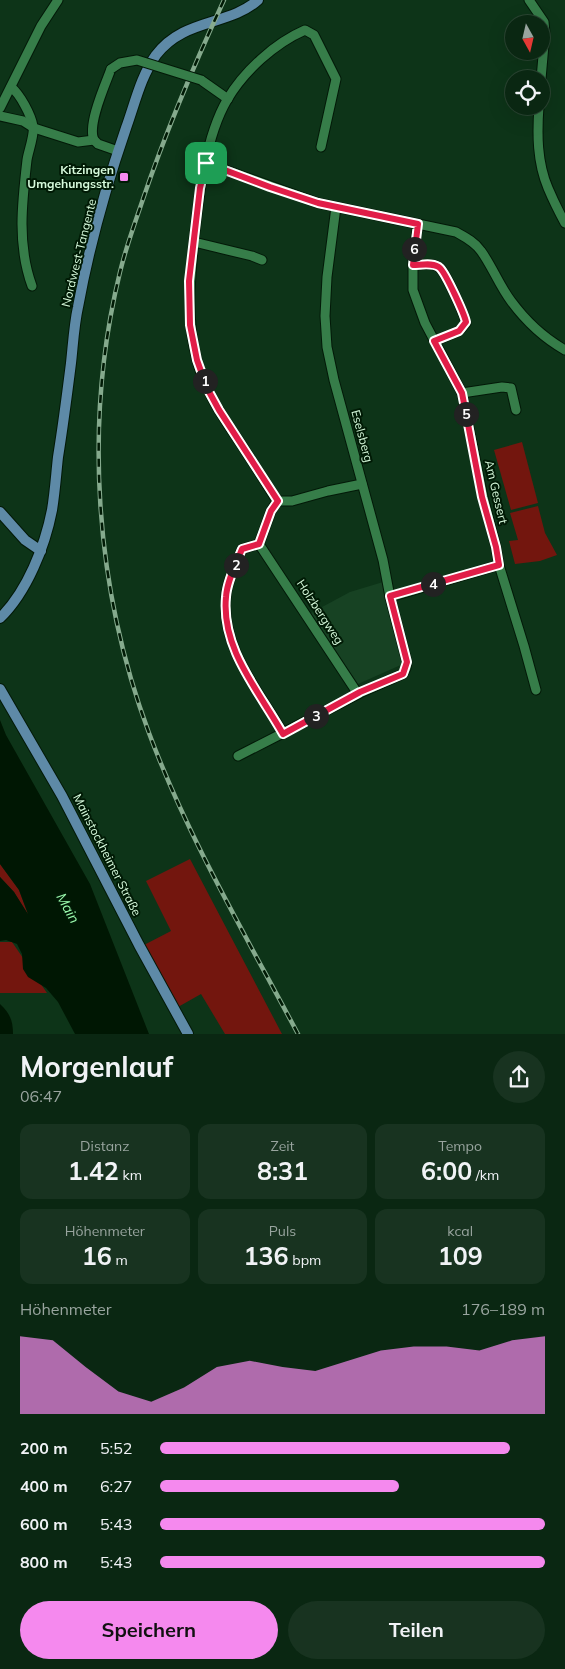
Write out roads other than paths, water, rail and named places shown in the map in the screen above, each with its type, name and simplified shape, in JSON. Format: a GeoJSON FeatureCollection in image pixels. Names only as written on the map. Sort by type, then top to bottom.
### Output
{"type":"FeatureCollection","features":[{"type":"Feature","properties":{"kind":"main road","name":"Nordwest-Tangente"},"geometry":{"type":"LineString","coordinates":[[0,618],[17,596],[41,550],[52,510],[78,308],[92,244],[118,151],[141,83],[155,57],[173,39],[194,26],[233,14],[251,6],[258,0]]}},
{"type":"Feature","properties":{"kind":"main road"},"geometry":{"type":"LineString","coordinates":[[0,512],[25,540],[41,550]]}},
{"type":"Feature","properties":{"kind":"main road","name":"Mainstockheimer Straße"},"geometry":{"type":"LineString","coordinates":[[0,689],[62,796],[138,945],[188,1034]]}},
{"type":"Feature","properties":{"kind":"street"},"geometry":{"type":"LineString","coordinates":[[0,108],[41,26],[58,0]]}},
{"type":"Feature","properties":{"kind":"street"},"geometry":{"type":"LineString","coordinates":[[529,0],[544,22],[545,33],[542,70]]}},
{"type":"Feature","properties":{"kind":"street"},"geometry":{"type":"LineString","coordinates":[[278,501],[219,410],[207,388],[197,360],[190,325],[189,281],[200,188],[213,134],[228,100],[238,84],[269,50],[305,30],[314,35],[336,79],[321,147]]}},
{"type":"Feature","properties":{"kind":"street"},"geometry":{"type":"LineString","coordinates":[[118,151],[98,144],[94,140],[91,131],[111,69],[120,62],[137,60],[201,80],[228,100]]}},
{"type":"Feature","properties":{"kind":"street"},"geometry":{"type":"LineString","coordinates":[[11,87],[18,93],[34,128],[27,157],[21,232],[26,265],[32,286]]}},
{"type":"Feature","properties":{"kind":"street"},"geometry":{"type":"LineString","coordinates":[[538,115],[537,142],[541,166],[547,187],[565,224]]}},
{"type":"Feature","properties":{"kind":"street"},"geometry":{"type":"LineString","coordinates":[[0,116],[23,121],[34,128],[78,142],[94,140]]}},
{"type":"Feature","properties":{"kind":"street"},"geometry":{"type":"LineString","coordinates":[[206,163],[284,192],[336,207],[456,232],[471,241],[480,250],[510,300],[521,313],[548,339],[565,350]]}},
{"type":"Feature","properties":{"kind":"street","name":"Eselsberg"},"geometry":{"type":"LineString","coordinates":[[336,207],[327,277],[325,316],[327,347],[334,380],[383,560],[407,662],[403,674],[358,694]]}},
{"type":"Feature","properties":{"kind":"street","name":"Am Gessert"},"geometry":{"type":"LineString","coordinates":[[418,224],[413,265],[413,290],[425,323],[462,393],[482,497],[499,565],[536,690]]}},
{"type":"Feature","properties":{"kind":"street"},"geometry":{"type":"LineString","coordinates":[[194,242],[262,260]]}},
{"type":"Feature","properties":{"kind":"street"},"geometry":{"type":"LineString","coordinates":[[413,265],[432,264],[440,268],[464,312],[466,322],[459,331],[434,341]]}},
{"type":"Feature","properties":{"kind":"street"},"geometry":{"type":"LineString","coordinates":[[462,393],[502,387],[511,388],[516,410]]}},
{"type":"Feature","properties":{"kind":"street"},"geometry":{"type":"LineString","coordinates":[[278,501],[292,501],[362,484]]}},
{"type":"Feature","properties":{"kind":"street"},"geometry":{"type":"LineString","coordinates":[[278,501],[271,511],[259,544],[242,549],[226,595],[226,622],[232,645],[283,734]]}},
{"type":"Feature","properties":{"kind":"street","name":"Holzbergweg"},"geometry":{"type":"LineString","coordinates":[[259,544],[358,694]]}},
{"type":"Feature","properties":{"kind":"street"},"geometry":{"type":"LineString","coordinates":[[390,596],[499,565]]}},
{"type":"Feature","properties":{"kind":"street"},"geometry":{"type":"LineString","coordinates":[[238,756],[358,694]]}},
{"type":"Feature","properties":{"kind":"water","name":"Main"},"geometry":{"type":"Polygon","coordinates":[[[0,720],[6,735],[90,884],[149,1034],[75,1034],[58,1002],[46,988],[28,977],[23,969],[22,954],[17,944],[6,940],[0,941],[0,877],[14,892],[28,914],[19,890],[0,864],[0,720]]]}},
{"type":"Feature","properties":{"kind":"water"},"geometry":{"type":"Polygon","coordinates":[[[0,1004],[10,1017],[13,1034],[0,1034],[0,1004]]]}},
{"type":"Feature","properties":{"kind":"railway"},"geometry":{"type":"LineString","coordinates":[[224,0],[161,148],[120,272],[108,329],[101,387],[100,505],[106,563],[116,621],[131,678],[149,733],[181,811],[238,923],[298,1034]]}},
{"type":"Feature","properties":{"kind":"place","name":"Kitzingen Umgehungsstr."},"geometry":{"type":"Point","coordinates":[124,177]}}]}
